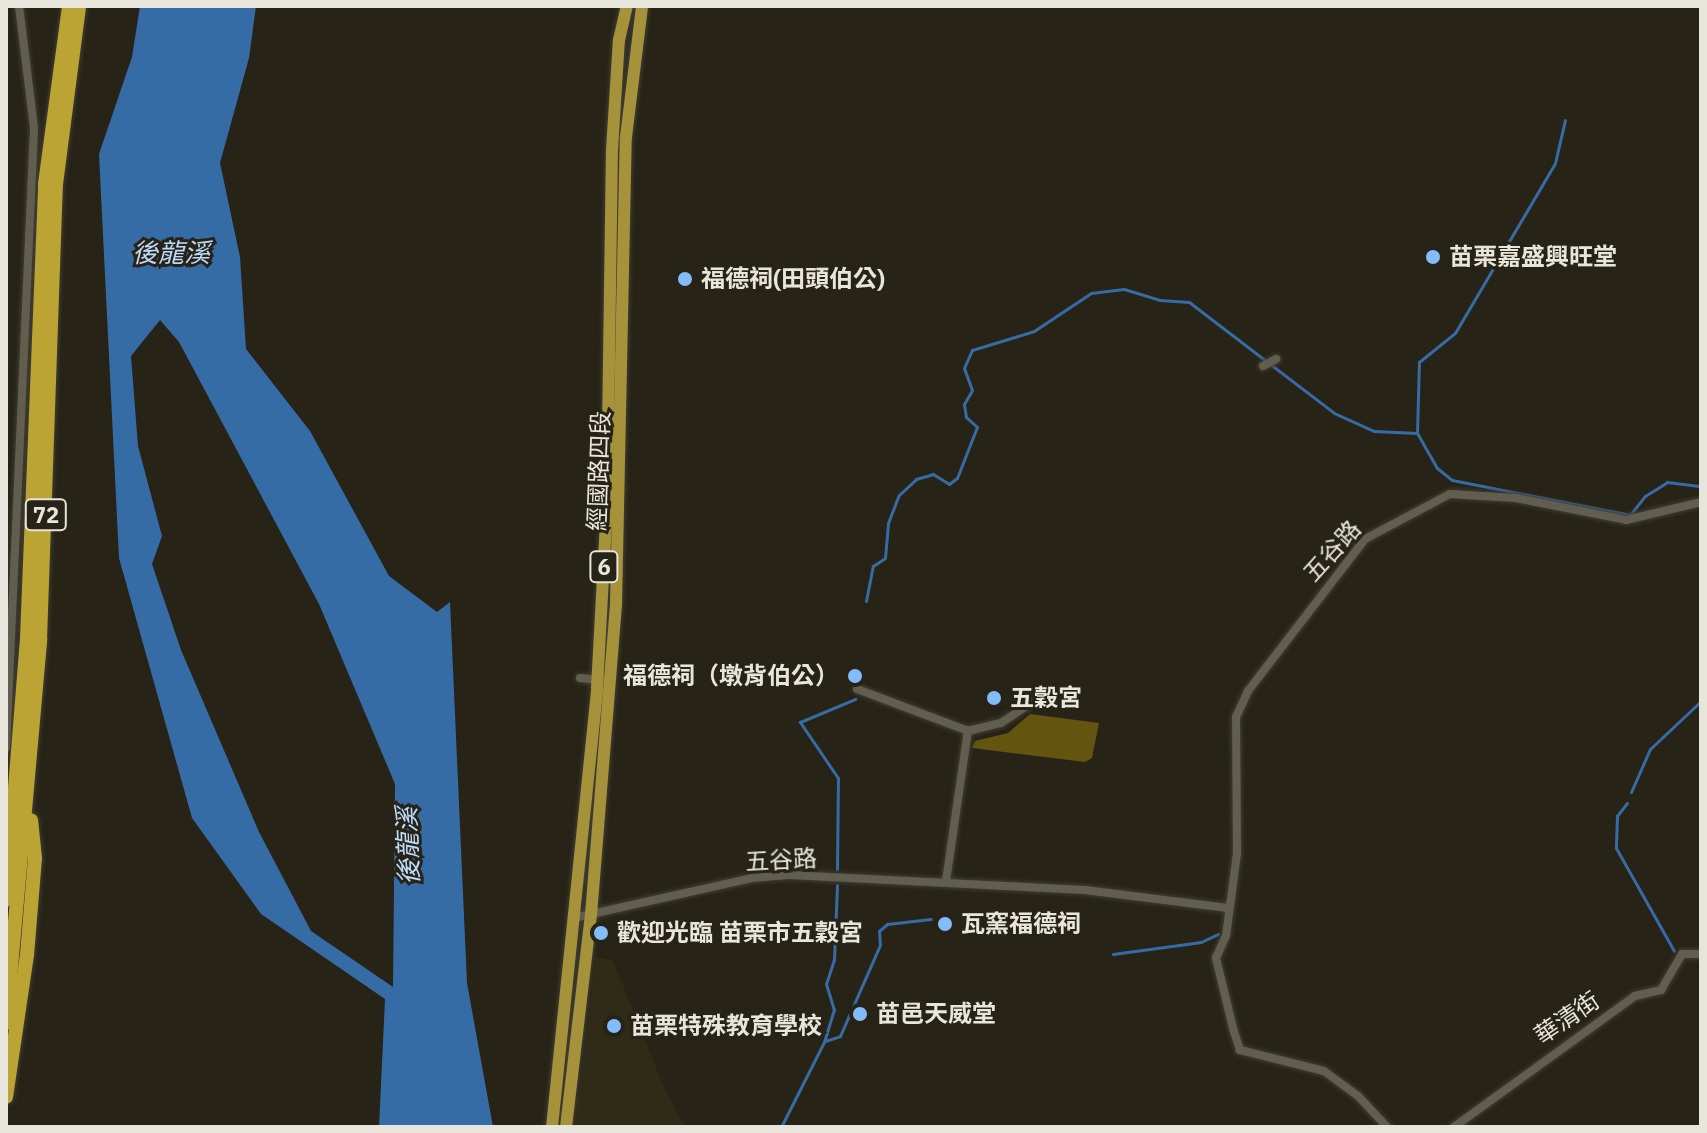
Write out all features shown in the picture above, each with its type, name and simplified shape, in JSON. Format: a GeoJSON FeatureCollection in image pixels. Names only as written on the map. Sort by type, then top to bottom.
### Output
{"type":"FeatureCollection","features":[{"type":"Feature","properties":{"kind":"highway","name":"72"},"geometry":{"type":"LineString","coordinates":[[6,900],[14,832],[45,184],[69,6]]}},
{"type":"Feature","properties":{"kind":"highway","name":"72"},"geometry":{"type":"LineString","coordinates":[[6,1023],[29,806],[46,528],[56,184],[79,6]]}},
{"type":"Feature","properties":{"kind":"highway"},"geometry":{"type":"LineString","coordinates":[[6,1097],[35,858],[29,806]]}},
{"type":"Feature","properties":{"kind":"highway"},"geometry":{"type":"LineString","coordinates":[[6,851],[14,832]]}},
{"type":"Feature","properties":{"kind":"main road","name":"經國路四段"},"geometry":{"type":"LineString","coordinates":[[604,680],[612,150],[619,40],[627,6]]}},
{"type":"Feature","properties":{"kind":"main road","name":"經國路四段"},"geometry":{"type":"LineString","coordinates":[[566,1127],[604,680],[624,326],[628,95],[642,6]]}},
{"type":"Feature","properties":{"kind":"main road","name":"經國路四段"},"geometry":{"type":"LineString","coordinates":[[552,1127],[584,916]]}},
{"type":"Feature","properties":{"kind":"street"},"geometry":{"type":"LineString","coordinates":[[6,748],[8,647],[34,128],[19,6]]}},
{"type":"Feature","properties":{"kind":"street"},"geometry":{"type":"LineString","coordinates":[[596,326],[624,326]]}},
{"type":"Feature","properties":{"kind":"street"},"geometry":{"type":"LineString","coordinates":[[1263,366],[1276,359]]}},
{"type":"Feature","properties":{"kind":"street","name":"五谷路"},"geometry":{"type":"LineString","coordinates":[[1387,1127],[1324,1071],[1240,1050],[1216,958],[1226,936],[1237,854],[1236,717],[1248,691],[1365,539],[1450,494],[1516,498],[1626,520],[1701,502]]}},
{"type":"Feature","properties":{"kind":"street"},"geometry":{"type":"LineString","coordinates":[[580,678],[604,680]]}},
{"type":"Feature","properties":{"kind":"street"},"geometry":{"type":"LineString","coordinates":[[857,689],[968,731],[1001,723],[1037,699]]}},
{"type":"Feature","properties":{"kind":"street"},"geometry":{"type":"LineString","coordinates":[[946,881],[968,731]]}},
{"type":"Feature","properties":{"kind":"street","name":"五谷路"},"geometry":{"type":"LineString","coordinates":[[584,916],[752,878],[790,875],[1085,890],[1228,908]]}},
{"type":"Feature","properties":{"kind":"street","name":"華清街"},"geometry":{"type":"LineString","coordinates":[[1454,1127],[1635,996],[1661,990],[1682,954],[1701,954]]}},
{"type":"Feature","properties":{"kind":"shaded area"},"geometry":{"type":"Polygon","coordinates":[[[1030,714],[1099,723],[1092,758],[1085,762],[972,748],[975,741],[1008,733],[1030,714]]]}},
{"type":"Feature","properties":{"kind":"shaded area","name":"苗栗特殊教育學校"},"geometry":{"type":"Polygon","coordinates":[[[596,957],[613,961],[666,1092],[686,1127],[575,1127],[596,957]]]}},
{"type":"Feature","properties":{"kind":"water","name":"後龍溪"},"geometry":{"type":"Polygon","coordinates":[[[140,6],[256,6],[249,58],[220,163],[240,257],[246,349],[310,431],[389,576],[437,612],[450,602],[467,983],[493,1127],[379,1127],[385,999],[261,914],[192,818],[119,558],[99,154],[132,57],[140,6]],[[160,320],[131,356],[138,446],[162,536],[152,564],[181,650],[259,832],[311,931],[393,987],[395,784],[319,604],[179,342],[160,320]]]}},
{"type":"Feature","properties":{"kind":"waterway"},"geometry":{"type":"LineString","coordinates":[[1417,433],[1419,362],[1455,333],[1555,163],[1565,120]]}},
{"type":"Feature","properties":{"kind":"waterway"},"geometry":{"type":"LineString","coordinates":[[866,601],[873,566],[885,558],[888,523],[899,495],[916,479],[933,474],[949,484],[957,478],[977,427],[966,417],[964,404],[972,390],[964,368],[972,350],[1034,331],[1091,293],[1124,289],[1160,300],[1189,302],[1334,413],[1374,431],[1417,433],[1437,468],[1452,480],[1630,515],[1645,496],[1667,482],[1701,486]]}},
{"type":"Feature","properties":{"kind":"waterway"},"geometry":{"type":"LineString","coordinates":[[837,869],[838,778],[800,722],[855,699]]}},
{"type":"Feature","properties":{"kind":"waterway"},"geometry":{"type":"LineString","coordinates":[[1631,792],[1650,749],[1701,701]]}},
{"type":"Feature","properties":{"kind":"waterway"},"geometry":{"type":"LineString","coordinates":[[1627,803],[1617,816],[1616,848],[1674,951]]}},
{"type":"Feature","properties":{"kind":"waterway"},"geometry":{"type":"LineString","coordinates":[[781,1127],[824,1042],[834,1010],[826,984],[834,960],[837,885]]}},
{"type":"Feature","properties":{"kind":"waterway"},"geometry":{"type":"LineString","coordinates":[[985,914],[1009,914]]}},
{"type":"Feature","properties":{"kind":"waterway"},"geometry":{"type":"LineString","coordinates":[[825,1041],[840,1036],[880,945],[879,931],[887,924],[931,919]]}},
{"type":"Feature","properties":{"kind":"waterway"},"geometry":{"type":"LineString","coordinates":[[1113,954],[1201,942],[1218,934]]}},
{"type":"Feature","properties":{"kind":"place","name":"苗栗嘉盛興旺堂"},"geometry":{"type":"Point","coordinates":[1433,257]}},
{"type":"Feature","properties":{"kind":"place","name":"福德祠(田頭伯公)"},"geometry":{"type":"Point","coordinates":[685,279]}},
{"type":"Feature","properties":{"kind":"place","name":"福德祠（墩背伯公）"},"geometry":{"type":"Point","coordinates":[855,676]}},
{"type":"Feature","properties":{"kind":"place","name":"五穀宮"},"geometry":{"type":"Point","coordinates":[994,698]}},
{"type":"Feature","properties":{"kind":"place","name":"瓦窯福德祠"},"geometry":{"type":"Point","coordinates":[945,924]}},
{"type":"Feature","properties":{"kind":"place","name":"歡迎光臨 苗栗市五穀宮"},"geometry":{"type":"Point","coordinates":[601,933]}},
{"type":"Feature","properties":{"kind":"place","name":"苗邑天威堂"},"geometry":{"type":"Point","coordinates":[860,1014]}},
{"type":"Feature","properties":{"kind":"place","name":"苗栗特殊教育學校"},"geometry":{"type":"Point","coordinates":[614,1026]}}]}
